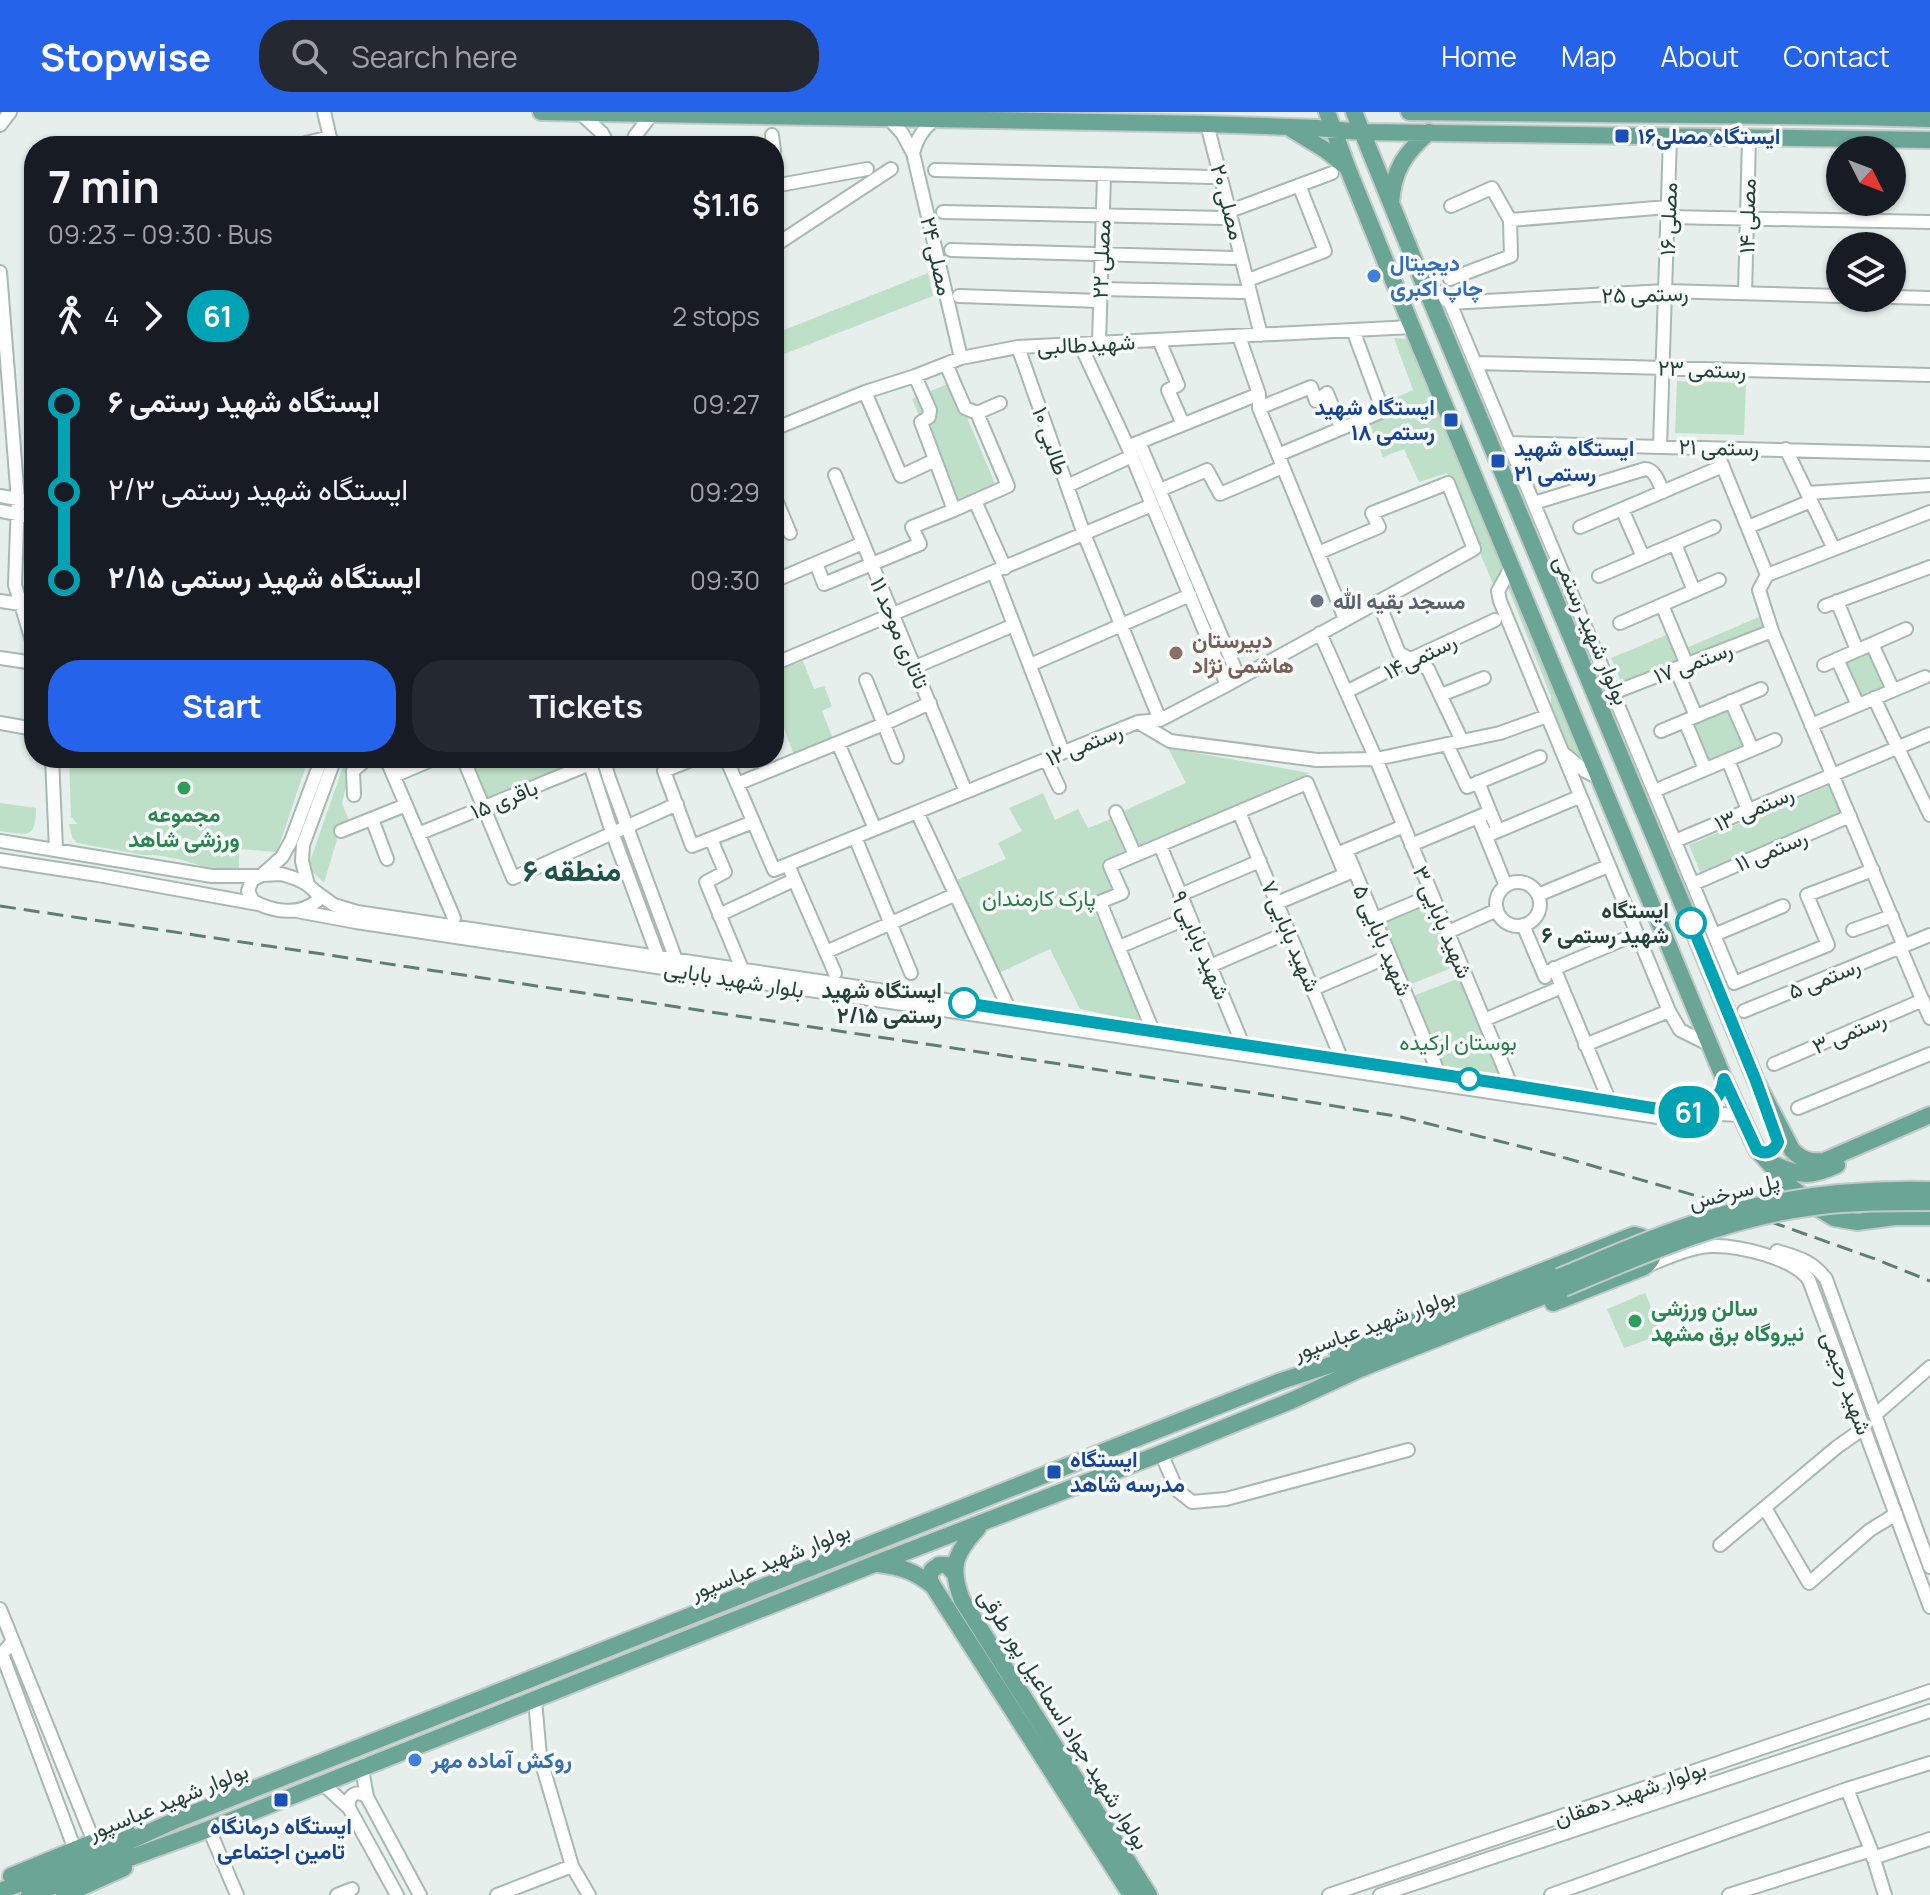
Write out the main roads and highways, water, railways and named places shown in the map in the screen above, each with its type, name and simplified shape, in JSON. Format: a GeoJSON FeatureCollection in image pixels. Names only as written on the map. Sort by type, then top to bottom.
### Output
{"type":"FeatureCollection","features":[{"type":"Feature","properties":{"kind":"main road"},"geometry":{"type":"LineString","coordinates":[[541,112],[1207,124],[1361,132],[1930,140]]}},
{"type":"Feature","properties":{"kind":"main road"},"geometry":{"type":"LineString","coordinates":[[1327,112],[1340,171]]}},
{"type":"Feature","properties":{"kind":"main road","name":"بولوار شهید رستمی"},"geometry":{"type":"LineString","coordinates":[[1354,112],[1756,1081],[1792,1150],[1801,1159],[1824,1161],[1930,1115]]}},
{"type":"Feature","properties":{"kind":"main road"},"geometry":{"type":"LineString","coordinates":[[1409,112],[1858,114],[1930,119]]}},
{"type":"Feature","properties":{"kind":"main road"},"geometry":{"type":"LineString","coordinates":[[1535,113],[1542,134]]}},
{"type":"Feature","properties":{"kind":"main road"},"geometry":{"type":"LineString","coordinates":[[1287,127],[1327,151],[1340,171],[1412,327],[1724,1079],[1762,1156],[1791,1187],[1834,1218],[1857,1222],[1930,1217]]}},
{"type":"Feature","properties":{"kind":"main road"},"geometry":{"type":"LineString","coordinates":[[1391,205],[1392,186],[1404,157],[1429,132]]}},
{"type":"Feature","properties":{"kind":"main road"},"geometry":{"type":"LineString","coordinates":[[1756,1081],[1778,1142],[1772,1151],[1762,1156]]}},
{"type":"Feature","properties":{"kind":"main road"},"geometry":{"type":"LineString","coordinates":[[1762,1156],[1796,1174],[1809,1176],[1930,1125]]}},
{"type":"Feature","properties":{"kind":"main road","name":"پل سرخس"},"geometry":{"type":"LineString","coordinates":[[1562,1282],[1679,1228],[1754,1207],[1808,1195],[1849,1191],[1930,1190]]}},
{"type":"Feature","properties":{"kind":"main road","name":"پل سرخس"},"geometry":{"type":"LineString","coordinates":[[1562,1282],[1742,1221],[1849,1203],[1930,1202]]}},
{"type":"Feature","properties":{"kind":"main road"},"geometry":{"type":"LineString","coordinates":[[1281,1381],[1365,1341],[1634,1235],[1646,1239],[1653,1249],[1652,1260],[1644,1267],[1364,1378],[1293,1400]]}},
{"type":"Feature","properties":{"kind":"main road","name":"بولوار شهید عباسپور"},"geometry":{"type":"LineString","coordinates":[[0,1891],[112,1849],[176,1820],[1281,1381],[1562,1282]]}},
{"type":"Feature","properties":{"kind":"main road","name":"بولوار شهید عباسپور"},"geometry":{"type":"LineString","coordinates":[[29,1895],[209,1829],[1161,1453],[1293,1400],[1562,1282]]}},
{"type":"Feature","properties":{"kind":"main road","name":"بولوار شهید جواد اسماعیل پور طرقی"},"geometry":{"type":"LineString","coordinates":[[983,1523],[959,1552],[953,1572],[962,1600],[1149,1895]]}},
{"type":"Feature","properties":{"kind":"main road","name":"بولوار شهید جواد اسماعیل پور طرقی"},"geometry":{"type":"LineString","coordinates":[[877,1563],[902,1567],[933,1586],[1131,1895]]}},
{"type":"Feature","properties":{"kind":"main road"},"geometry":{"type":"LineString","coordinates":[[933,1586],[929,1578],[932,1570],[939,1565],[947,1565],[953,1572]]}},
{"type":"Feature","properties":{"kind":"main road"},"geometry":{"type":"LineString","coordinates":[[0,1880],[94,1842],[176,1820]]}},
{"type":"Feature","properties":{"kind":"main road"},"geometry":{"type":"LineString","coordinates":[[64,1895],[183,1839]]}},
{"type":"Feature","properties":{"kind":"railway"},"geometry":{"type":"LineString","coordinates":[[0,906],[1401,1117],[1555,1155],[1704,1198],[1930,1281]]}},
{"type":"Feature","properties":{"kind":"place","name":"ایستگاه مصلی۱۶"},"geometry":{"type":"Point","coordinates":[1622,136]}},
{"type":"Feature","properties":{"kind":"place","name":"دیجیتال چاپ اکبری"},"geometry":{"type":"Point","coordinates":[1374,276]}},
{"type":"Feature","properties":{"kind":"place","name":"ایستگاه شهید رستمی ۱۸"},"geometry":{"type":"Point","coordinates":[1451,420]}},
{"type":"Feature","properties":{"kind":"place","name":"ایستگاه شهید رستمی ۲۱"},"geometry":{"type":"Point","coordinates":[1498,461]}},
{"type":"Feature","properties":{"kind":"place","name":"مسجد بقیه الله"},"geometry":{"type":"Point","coordinates":[1317,601]}},
{"type":"Feature","properties":{"kind":"place","name":"دبیرستان هاشمی نژاد"},"geometry":{"type":"Point","coordinates":[1176,653]}},
{"type":"Feature","properties":{"kind":"place","name":"مجموعه ورزشی شاهد"},"geometry":{"type":"Point","coordinates":[184,788]}},
{"type":"Feature","properties":{"kind":"place","name":"ایستگاه شهید رستمی ۶"},"geometry":{"type":"Point","coordinates":[1691,923]}},
{"type":"Feature","properties":{"kind":"place","name":"ایستگاه شهید رستمی ۲/۱۵"},"geometry":{"type":"Point","coordinates":[964,1003]}},
{"type":"Feature","properties":{"kind":"place","name":"سالن ورزشی نیروگاه برق مشهد"},"geometry":{"type":"Point","coordinates":[1635,1321]}},
{"type":"Feature","properties":{"kind":"place","name":"ایستگاه مدرسه شاهد"},"geometry":{"type":"Point","coordinates":[1054,1472]}},
{"type":"Feature","properties":{"kind":"place","name":"روکش آماده مهر"},"geometry":{"type":"Point","coordinates":[415,1760]}},
{"type":"Feature","properties":{"kind":"place","name":"ایستگاه درمانگاه تامین اجتماعی"},"geometry":{"type":"Point","coordinates":[281,1800]}},
{"type":"Feature","properties":{"kind":"district","name":"منطقه ۶"},"geometry":{"type":"Point","coordinates":[572,871]}},
{"type":"Feature","properties":{"kind":"park label","name":"پارک کارمندان"},"geometry":{"type":"Point","coordinates":[1039,898]}},
{"type":"Feature","properties":{"kind":"park label","name":"بوستان ارکیده"},"geometry":{"type":"Point","coordinates":[1458,1042]}}]}
